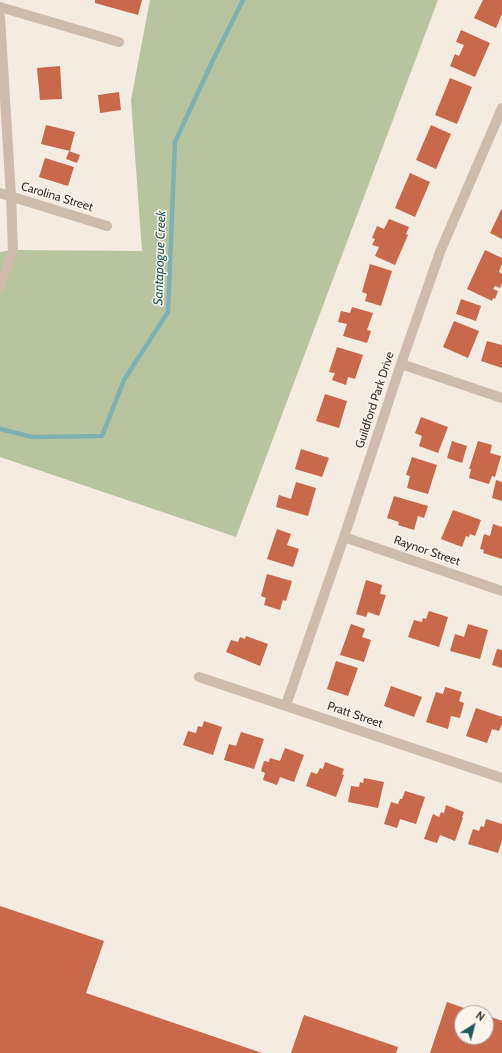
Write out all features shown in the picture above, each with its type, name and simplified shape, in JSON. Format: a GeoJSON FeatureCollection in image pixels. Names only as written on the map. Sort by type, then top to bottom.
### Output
{"type":"FeatureCollection","features":[{"type":"Feature","properties":{"kind":"street"},"geometry":{"type":"LineString","coordinates":[[0,7],[119,42]]}},
{"type":"Feature","properties":{"kind":"street"},"geometry":{"type":"LineString","coordinates":[[0,17],[13,250],[0,287]]}},
{"type":"Feature","properties":{"kind":"street","name":"Guildford Park Drive"},"geometry":{"type":"LineString","coordinates":[[286,706],[440,252],[502,108]]}},
{"type":"Feature","properties":{"kind":"street","name":"Carolina Street"},"geometry":{"type":"LineString","coordinates":[[0,193],[107,226]]}},
{"type":"Feature","properties":{"kind":"street"},"geometry":{"type":"LineString","coordinates":[[401,364],[502,398]]}},
{"type":"Feature","properties":{"kind":"street","name":"Raynor Street"},"geometry":{"type":"LineString","coordinates":[[344,537],[502,590]]}},
{"type":"Feature","properties":{"kind":"street","name":"Pratt Street"},"geometry":{"type":"LineString","coordinates":[[199,677],[502,778]]}},
{"type":"Feature","properties":{"kind":"green space"},"geometry":{"type":"Polygon","coordinates":[[[150,0],[438,0],[236,537],[0,457],[0,252],[13,250],[142,251],[131,100],[150,0]]]}},
{"type":"Feature","properties":{"kind":"building"},"geometry":{"type":"Polygon","coordinates":[[[95,0],[142,0],[138,15],[95,3],[95,0]]]}},
{"type":"Feature","properties":{"kind":"building"},"geometry":{"type":"Polygon","coordinates":[[[483,0],[502,0],[502,14],[496,28],[474,18],[483,0]]]}},
{"type":"Feature","properties":{"kind":"building"},"geometry":{"type":"Polygon","coordinates":[[[461,30],[490,43],[475,77],[450,66],[455,54],[459,56],[464,45],[456,42],[461,30]]]}},
{"type":"Feature","properties":{"kind":"building"},"geometry":{"type":"Polygon","coordinates":[[[60,66],[62,99],[40,100],[37,68],[60,66]]]}},
{"type":"Feature","properties":{"kind":"building"},"geometry":{"type":"Polygon","coordinates":[[[450,78],[472,87],[457,124],[435,115],[450,78]]]}},
{"type":"Feature","properties":{"kind":"building"},"geometry":{"type":"Polygon","coordinates":[[[119,92],[121,110],[100,113],[98,95],[119,92]]]}},
{"type":"Feature","properties":{"kind":"building"},"geometry":{"type":"Polygon","coordinates":[[[46,125],[75,132],[70,151],[41,144],[46,125]]]}},
{"type":"Feature","properties":{"kind":"building"},"geometry":{"type":"Polygon","coordinates":[[[431,125],[451,134],[436,169],[416,160],[431,125]]]}},
{"type":"Feature","properties":{"kind":"building"},"geometry":{"type":"Polygon","coordinates":[[[69,151],[80,155],[77,163],[66,159],[69,151]]]}},
{"type":"Feature","properties":{"kind":"building"},"geometry":{"type":"Polygon","coordinates":[[[45,158],[74,167],[68,186],[39,177],[45,158]]]}},
{"type":"Feature","properties":{"kind":"building"},"geometry":{"type":"Polygon","coordinates":[[[410,173],[430,182],[415,217],[395,208],[410,173]]]}},
{"type":"Feature","properties":{"kind":"building"},"geometry":{"type":"Polygon","coordinates":[[[502,208],[502,239],[490,233],[502,208]]]}},
{"type":"Feature","properties":{"kind":"building"},"geometry":{"type":"Polygon","coordinates":[[[389,219],[409,227],[406,234],[408,235],[395,265],[375,256],[379,247],[372,245],[375,239],[372,238],[377,226],[384,229],[389,219]]]}},
{"type":"Feature","properties":{"kind":"building"},"geometry":{"type":"Polygon","coordinates":[[[485,250],[502,258],[502,264],[499,272],[502,274],[502,283],[500,288],[495,286],[493,289],[498,291],[495,299],[493,298],[492,301],[467,289],[485,250]]]}},
{"type":"Feature","properties":{"kind":"building"},"geometry":{"type":"Polygon","coordinates":[[[370,264],[392,271],[381,306],[365,301],[367,294],[362,292],[370,264]]]}},
{"type":"Feature","properties":{"kind":"building"},"geometry":{"type":"Polygon","coordinates":[[[461,299],[481,306],[476,321],[456,314],[461,299]]]}},
{"type":"Feature","properties":{"kind":"building"},"geometry":{"type":"Polygon","coordinates":[[[352,307],[373,313],[367,330],[371,331],[367,343],[343,336],[347,324],[338,322],[341,311],[350,313],[352,307]]]}},
{"type":"Feature","properties":{"kind":"building"},"geometry":{"type":"Polygon","coordinates":[[[454,321],[479,331],[468,358],[443,347],[454,321]]]}},
{"type":"Feature","properties":{"kind":"building"},"geometry":{"type":"Polygon","coordinates":[[[487,341],[502,345],[502,368],[481,361],[487,341]]]}},
{"type":"Feature","properties":{"kind":"building"},"geometry":{"type":"Polygon","coordinates":[[[337,347],[363,355],[355,379],[348,377],[346,385],[332,380],[335,373],[329,372],[337,347]]]}},
{"type":"Feature","properties":{"kind":"building"},"geometry":{"type":"Polygon","coordinates":[[[325,394],[347,401],[339,428],[316,421],[325,394]]]}},
{"type":"Feature","properties":{"kind":"building"},"geometry":{"type":"Polygon","coordinates":[[[421,417],[448,427],[438,453],[419,446],[422,436],[415,433],[421,417]]]}},
{"type":"Feature","properties":{"kind":"building"},"geometry":{"type":"Polygon","coordinates":[[[452,441],[467,446],[462,463],[447,458],[452,441]]]}},
{"type":"Feature","properties":{"kind":"building"},"geometry":{"type":"Polygon","coordinates":[[[478,441],[492,445],[490,453],[501,456],[495,477],[492,476],[489,484],[469,478],[471,469],[469,469],[478,441]]]}},
{"type":"Feature","properties":{"kind":"building"},"geometry":{"type":"Polygon","coordinates":[[[301,449],[329,458],[322,477],[295,469],[301,449]]]}},
{"type":"Feature","properties":{"kind":"building"},"geometry":{"type":"Polygon","coordinates":[[[412,457],[437,465],[428,494],[407,488],[410,476],[406,475],[412,457]]]}},
{"type":"Feature","properties":{"kind":"building"},"geometry":{"type":"Polygon","coordinates":[[[496,480],[502,482],[502,501],[492,498],[496,480]]]}},
{"type":"Feature","properties":{"kind":"building"},"geometry":{"type":"Polygon","coordinates":[[[296,482],[316,488],[308,516],[276,507],[279,495],[291,499],[296,482]]]}},
{"type":"Feature","properties":{"kind":"building"},"geometry":{"type":"Polygon","coordinates":[[[394,496],[428,506],[424,518],[418,516],[414,530],[398,525],[399,522],[387,518],[394,496]]]}},
{"type":"Feature","properties":{"kind":"building"},"geometry":{"type":"Polygon","coordinates":[[[453,510],[481,520],[475,536],[470,534],[469,537],[466,536],[462,547],[441,539],[453,510]]]}},
{"type":"Feature","properties":{"kind":"building"},"geometry":{"type":"Polygon","coordinates":[[[493,524],[502,527],[502,559],[483,553],[484,550],[480,549],[484,534],[490,536],[493,524]]]}},
{"type":"Feature","properties":{"kind":"building"},"geometry":{"type":"Polygon","coordinates":[[[277,529],[291,534],[287,545],[299,549],[293,567],[267,559],[277,529]]]}},
{"type":"Feature","properties":{"kind":"building"},"geometry":{"type":"Polygon","coordinates":[[[267,574],[292,581],[286,601],[283,600],[280,610],[264,605],[266,598],[261,596],[267,574]]]}},
{"type":"Feature","properties":{"kind":"building"},"geometry":{"type":"Polygon","coordinates":[[[366,580],[382,585],[380,594],[386,595],[379,616],[368,612],[366,617],[356,614],[366,580]]]}},
{"type":"Feature","properties":{"kind":"building"},"geometry":{"type":"Polygon","coordinates":[[[429,611],[448,617],[439,647],[408,637],[414,620],[422,622],[423,618],[426,619],[429,611]]]}},
{"type":"Feature","properties":{"kind":"building"},"geometry":{"type":"Polygon","coordinates":[[[351,624],[365,629],[362,637],[371,640],[364,662],[340,655],[351,624]]]}},
{"type":"Feature","properties":{"kind":"building"},"geometry":{"type":"Polygon","coordinates":[[[468,624],[488,630],[480,659],[450,651],[455,634],[464,637],[468,624]]]}},
{"type":"Feature","properties":{"kind":"building"},"geometry":{"type":"Polygon","coordinates":[[[246,636],[268,644],[260,666],[226,652],[231,640],[238,642],[240,637],[245,639],[246,636]]]}},
{"type":"Feature","properties":{"kind":"building"},"geometry":{"type":"Polygon","coordinates":[[[497,649],[502,650],[502,668],[492,665],[497,649]]]}},
{"type":"Feature","properties":{"kind":"building"},"geometry":{"type":"Polygon","coordinates":[[[336,661],[358,668],[348,696],[327,689],[336,661]]]}},
{"type":"Feature","properties":{"kind":"building"},"geometry":{"type":"Polygon","coordinates":[[[391,686],[422,697],[414,717],[384,706],[391,686]]]}},
{"type":"Feature","properties":{"kind":"building"},"geometry":{"type":"Polygon","coordinates":[[[445,687],[462,692],[459,701],[464,703],[460,718],[451,716],[448,729],[426,722],[436,692],[443,694],[445,687]]]}},
{"type":"Feature","properties":{"kind":"building"},"geometry":{"type":"Polygon","coordinates":[[[476,708],[502,717],[502,724],[499,731],[492,729],[487,743],[466,736],[476,708]]]}},
{"type":"Feature","properties":{"kind":"building"},"geometry":{"type":"Polygon","coordinates":[[[204,721],[222,727],[213,755],[183,745],[188,731],[196,733],[198,726],[202,727],[204,721]]]}},
{"type":"Feature","properties":{"kind":"building"},"geometry":{"type":"Polygon","coordinates":[[[241,732],[264,739],[254,769],[224,760],[229,744],[236,746],[241,732]]]}},
{"type":"Feature","properties":{"kind":"building"},"geometry":{"type":"Polygon","coordinates":[[[285,748],[304,755],[294,782],[280,777],[277,785],[263,780],[265,773],[261,771],[264,761],[269,762],[270,758],[280,761],[285,748]]]}},
{"type":"Feature","properties":{"kind":"building"},"geometry":{"type":"Polygon","coordinates":[[[325,762],[344,769],[342,774],[344,775],[336,797],[306,786],[311,772],[317,774],[320,768],[323,769],[325,762]]]}},
{"type":"Feature","properties":{"kind":"building"},"geometry":{"type":"Polygon","coordinates":[[[364,778],[384,782],[378,808],[348,802],[351,786],[359,787],[360,782],[363,783],[364,778]]]}},
{"type":"Feature","properties":{"kind":"building"},"geometry":{"type":"Polygon","coordinates":[[[405,791],[425,797],[416,824],[400,819],[397,828],[384,824],[391,802],[398,804],[405,791]]]}},
{"type":"Feature","properties":{"kind":"building"},"geometry":{"type":"Polygon","coordinates":[[[446,805],[464,812],[455,841],[440,835],[437,843],[424,839],[433,814],[439,817],[441,812],[444,813],[446,805]]]}},
{"type":"Feature","properties":{"kind":"building"},"geometry":{"type":"Polygon","coordinates":[[[486,819],[502,824],[502,840],[498,853],[468,844],[473,829],[479,831],[481,826],[484,827],[486,819]]]}},
{"type":"Feature","properties":{"kind":"building"},"geometry":{"type":"Polygon","coordinates":[[[0,906],[104,941],[86,993],[262,1053],[0,1053],[0,906]]]}},
{"type":"Feature","properties":{"kind":"building"},"geometry":{"type":"Polygon","coordinates":[[[447,1002],[455,1005],[454,1005],[454,1045],[494,1045],[494,1018],[502,1021],[502,1053],[430,1053],[447,1002]]]}},
{"type":"Feature","properties":{"kind":"building"},"geometry":{"type":"Polygon","coordinates":[[[304,1015],[398,1047],[396,1053],[291,1053],[304,1015]]]}},
{"type":"Feature","properties":{"kind":"waterway","name":"Santapogue Creek"},"geometry":{"type":"LineString","coordinates":[[0,429],[32,437],[102,436],[124,380],[168,312],[175,142],[243,0]]}}]}
